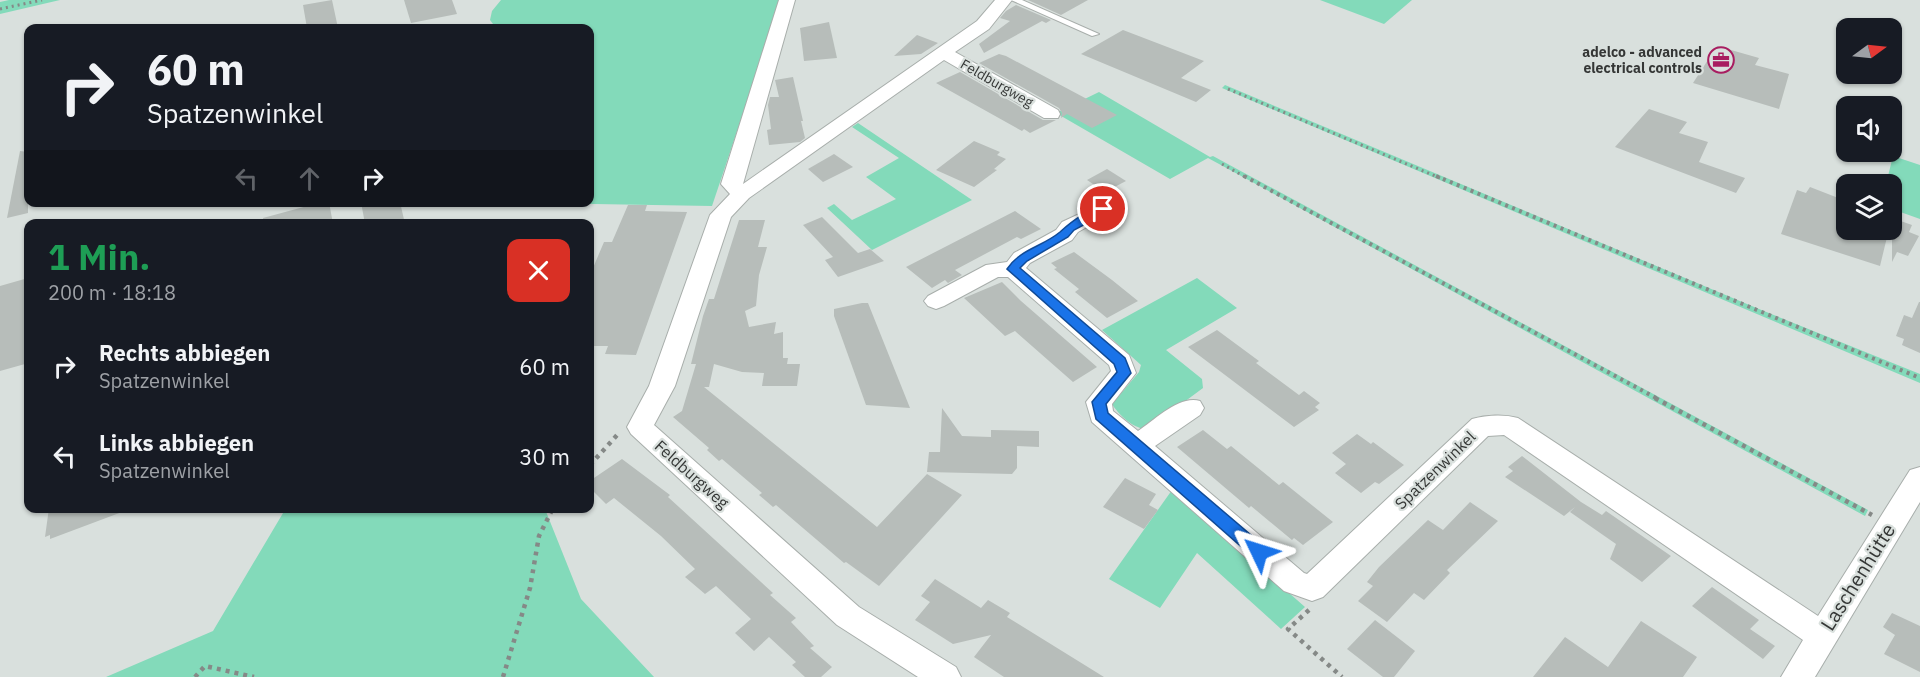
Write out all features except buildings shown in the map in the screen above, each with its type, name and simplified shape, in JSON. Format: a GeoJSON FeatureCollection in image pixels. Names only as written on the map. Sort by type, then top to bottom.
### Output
{"type":"FeatureCollection","features":[{"type":"Feature","properties":{"kind":"street"},"geometry":{"type":"LineString","coordinates":[[741,195],[731,184],[787,0]]}},
{"type":"Feature","properties":{"kind":"street","name":"Feldburgweg"},"geometry":{"type":"LineString","coordinates":[[945,677],[848,616],[640,427],[662,386],[721,215],[741,195],[983,26],[1004,0]]}},
{"type":"Feature","properties":{"kind":"street","name":"Feldburgweg"},"geometry":{"type":"LineString","coordinates":[[944,53],[1050,114]]}},
{"type":"Feature","properties":{"kind":"street"},"geometry":{"type":"LineString","coordinates":[[1013,269],[1022,258],[1064,235],[1070,227],[1103,209]]}},
{"type":"Feature","properties":{"kind":"street"},"geometry":{"type":"LineString","coordinates":[[936,301],[994,270],[1013,269],[1120,361],[1124,373],[1099,402],[1101,415],[1294,582],[1312,588]]}},
{"type":"Feature","properties":{"kind":"street"},"geometry":{"type":"LineString","coordinates":[[1136,446],[1191,408]]}},
{"type":"Feature","properties":{"kind":"street","name":"Spatzenwinkel"},"geometry":{"type":"LineString","coordinates":[[1312,588],[1481,426],[1509,425],[1822,636]]}},
{"type":"Feature","properties":{"kind":"street","name":"Laschenhütte"},"geometry":{"type":"LineString","coordinates":[[1797,677],[1920,478]]}},
{"type":"Feature","properties":{"kind":"lane"},"geometry":{"type":"LineString","coordinates":[[1015,0],[1095,34]]}},
{"type":"Feature","properties":{"kind":"path"},"geometry":{"type":"LineString","coordinates":[[0,9],[42,0]]}},
{"type":"Feature","properties":{"kind":"path"},"geometry":{"type":"LineString","coordinates":[[1228,89],[1920,378]]}},
{"type":"Feature","properties":{"kind":"path"},"geometry":{"type":"LineString","coordinates":[[1222,164],[1891,525]]}},
{"type":"Feature","properties":{"kind":"path"},"geometry":{"type":"LineString","coordinates":[[594,460],[616,435],[640,427]]}},
{"type":"Feature","properties":{"kind":"path"},"geometry":{"type":"LineString","coordinates":[[503,677],[509,650],[531,585],[542,521],[549,513]]}},
{"type":"Feature","properties":{"kind":"path"},"geometry":{"type":"LineString","coordinates":[[1312,588],[1315,605],[1288,629],[1342,677]]}},
{"type":"Feature","properties":{"kind":"path"},"geometry":{"type":"LineString","coordinates":[[195,677],[204,666],[254,677]]}},
{"type":"Feature","properties":{"kind":"green space"},"geometry":{"type":"Polygon","coordinates":[[[60,0],[0,14],[0,2],[60,0]]]}},
{"type":"Feature","properties":{"kind":"green space"},"geometry":{"type":"Polygon","coordinates":[[[501,0],[781,0],[712,206],[594,204],[594,24],[493,24],[490,20],[492,11],[501,0]]]}},
{"type":"Feature","properties":{"kind":"green space"},"geometry":{"type":"Polygon","coordinates":[[[1320,0],[1412,0],[1384,24],[1320,0]]]}},
{"type":"Feature","properties":{"kind":"green space"},"geometry":{"type":"Polygon","coordinates":[[[1225,85],[1920,374],[1920,383],[1222,88],[1225,85]]]}},
{"type":"Feature","properties":{"kind":"green space"},"geometry":{"type":"Polygon","coordinates":[[[1099,92],[1210,157],[1213,156],[1868,510],[1865,516],[1208,158],[1170,179],[1056,113],[1099,92]]]}},
{"type":"Feature","properties":{"kind":"green space"},"geometry":{"type":"Polygon","coordinates":[[[858,123],[972,200],[872,250],[827,208],[834,204],[852,220],[896,199],[866,177],[899,158],[852,127],[858,123]]]}},
{"type":"Feature","properties":{"kind":"green space"},"geometry":{"type":"Polygon","coordinates":[[[1902,159],[1920,165],[1920,219],[1902,213],[1902,174],[1888,174],[1892,162],[1902,162],[1902,159]]]}},
{"type":"Feature","properties":{"kind":"green space"},"geometry":{"type":"Polygon","coordinates":[[[1197,278],[1237,308],[1166,350],[1202,379],[1203,388],[1149,428],[1144,429],[1133,425],[1118,413],[1112,404],[1139,372],[1141,365],[1102,330],[1197,278]]]}},
{"type":"Feature","properties":{"kind":"green space"},"geometry":{"type":"Polygon","coordinates":[[[1172,490],[1305,607],[1281,629],[1197,553],[1160,608],[1109,579],[1172,490]]]}},
{"type":"Feature","properties":{"kind":"green space"},"geometry":{"type":"Polygon","coordinates":[[[283,513],[547,513],[581,599],[654,677],[106,677],[213,631],[283,513]]]}},
{"type":"Feature","properties":{"kind":"place","name":"adelco - advanced electrical controls"},"geometry":{"type":"Point","coordinates":[1721,60]}},
{"type":"Feature","properties":{"kind":"route"},"geometry":{"type":"LineString","coordinates":[[1103,209],[1070,227],[1064,235],[1022,258],[1013,269],[1120,361],[1124,373],[1099,402],[1101,415],[1259,552]]}}]}
